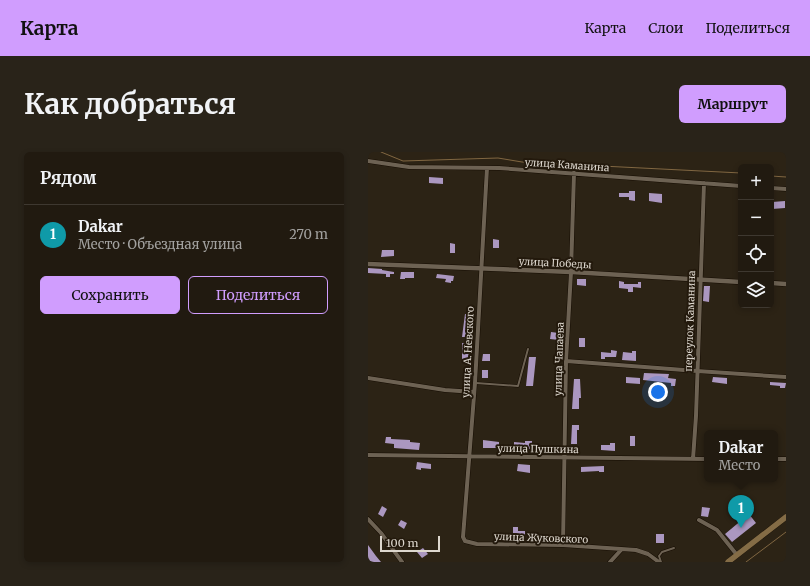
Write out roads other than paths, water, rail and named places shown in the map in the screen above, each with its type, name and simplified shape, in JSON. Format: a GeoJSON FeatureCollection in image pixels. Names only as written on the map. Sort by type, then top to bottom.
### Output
{"type":"FeatureCollection","features":[{"type":"Feature","properties":{"kind":"main road"},"geometry":{"type":"LineString","coordinates":[[728,562],[786,517]]}},
{"type":"Feature","properties":{"kind":"street","name":"улица Каманина"},"geometry":{"type":"LineString","coordinates":[[368,161],[409,167],[487,168],[738,186]]}},
{"type":"Feature","properties":{"kind":"street","name":"улица А. Невского"},"geometry":{"type":"LineString","coordinates":[[462,537],[475,382],[487,168]]}},
{"type":"Feature","properties":{"kind":"street","name":"улица Чапаева"},"geometry":{"type":"LineString","coordinates":[[563,545],[566,361],[571,272],[574,173]]}},
{"type":"Feature","properties":{"kind":"street","name":"переулок Каманина"},"geometry":{"type":"LineString","coordinates":[[693,459],[704,183]]}},
{"type":"Feature","properties":{"kind":"street"},"geometry":{"type":"LineString","coordinates":[[774,188],[786,189]]}},
{"type":"Feature","properties":{"kind":"street","name":"улица Победы"},"geometry":{"type":"LineString","coordinates":[[368,264],[571,272],[738,282]]}},
{"type":"Feature","properties":{"kind":"street"},"geometry":{"type":"LineString","coordinates":[[774,283],[786,284]]}},
{"type":"Feature","properties":{"kind":"street"},"geometry":{"type":"LineString","coordinates":[[566,361],[786,377]]}},
{"type":"Feature","properties":{"kind":"street"},"geometry":{"type":"LineString","coordinates":[[368,378],[446,390],[474,392]]}},
{"type":"Feature","properties":{"kind":"street","name":"улица Пушкина"},"geometry":{"type":"LineString","coordinates":[[368,455],[704,459]]}},
{"type":"Feature","properties":{"kind":"street"},"geometry":{"type":"LineString","coordinates":[[368,519],[402,562]]}},
{"type":"Feature","properties":{"kind":"street"},"geometry":{"type":"LineString","coordinates":[[699,520],[717,530],[737,555]]}},
{"type":"Feature","properties":{"kind":"street","name":"улица Жуковского"},"geometry":{"type":"LineString","coordinates":[[462,537],[465,541],[477,544],[563,545],[636,550],[648,554],[660,562]]}},
{"type":"Feature","properties":{"kind":"street"},"geometry":{"type":"LineString","coordinates":[[610,562],[621,550]]}},
{"type":"Feature","properties":{"kind":"lane"},"geometry":{"type":"LineString","coordinates":[[475,382],[518,386],[528,349]]}},
{"type":"Feature","properties":{"kind":"lane"},"geometry":{"type":"LineString","coordinates":[[660,562],[659,556],[662,552],[674,548]]}},
{"type":"Feature","properties":{"kind":"waterway"},"geometry":{"type":"LineString","coordinates":[[381,152],[403,161],[498,158],[522,162],[738,173]]}},
{"type":"Feature","properties":{"kind":"waterway"},"geometry":{"type":"LineString","coordinates":[[774,176],[786,177]]}},
{"type":"Feature","properties":{"kind":"waterway"},"geometry":{"type":"LineString","coordinates":[[746,562],[786,532]]}},
{"type":"Feature","properties":{"kind":"place","name":"Dakar"},"geometry":{"type":"Point","coordinates":[741,528]}}]}
